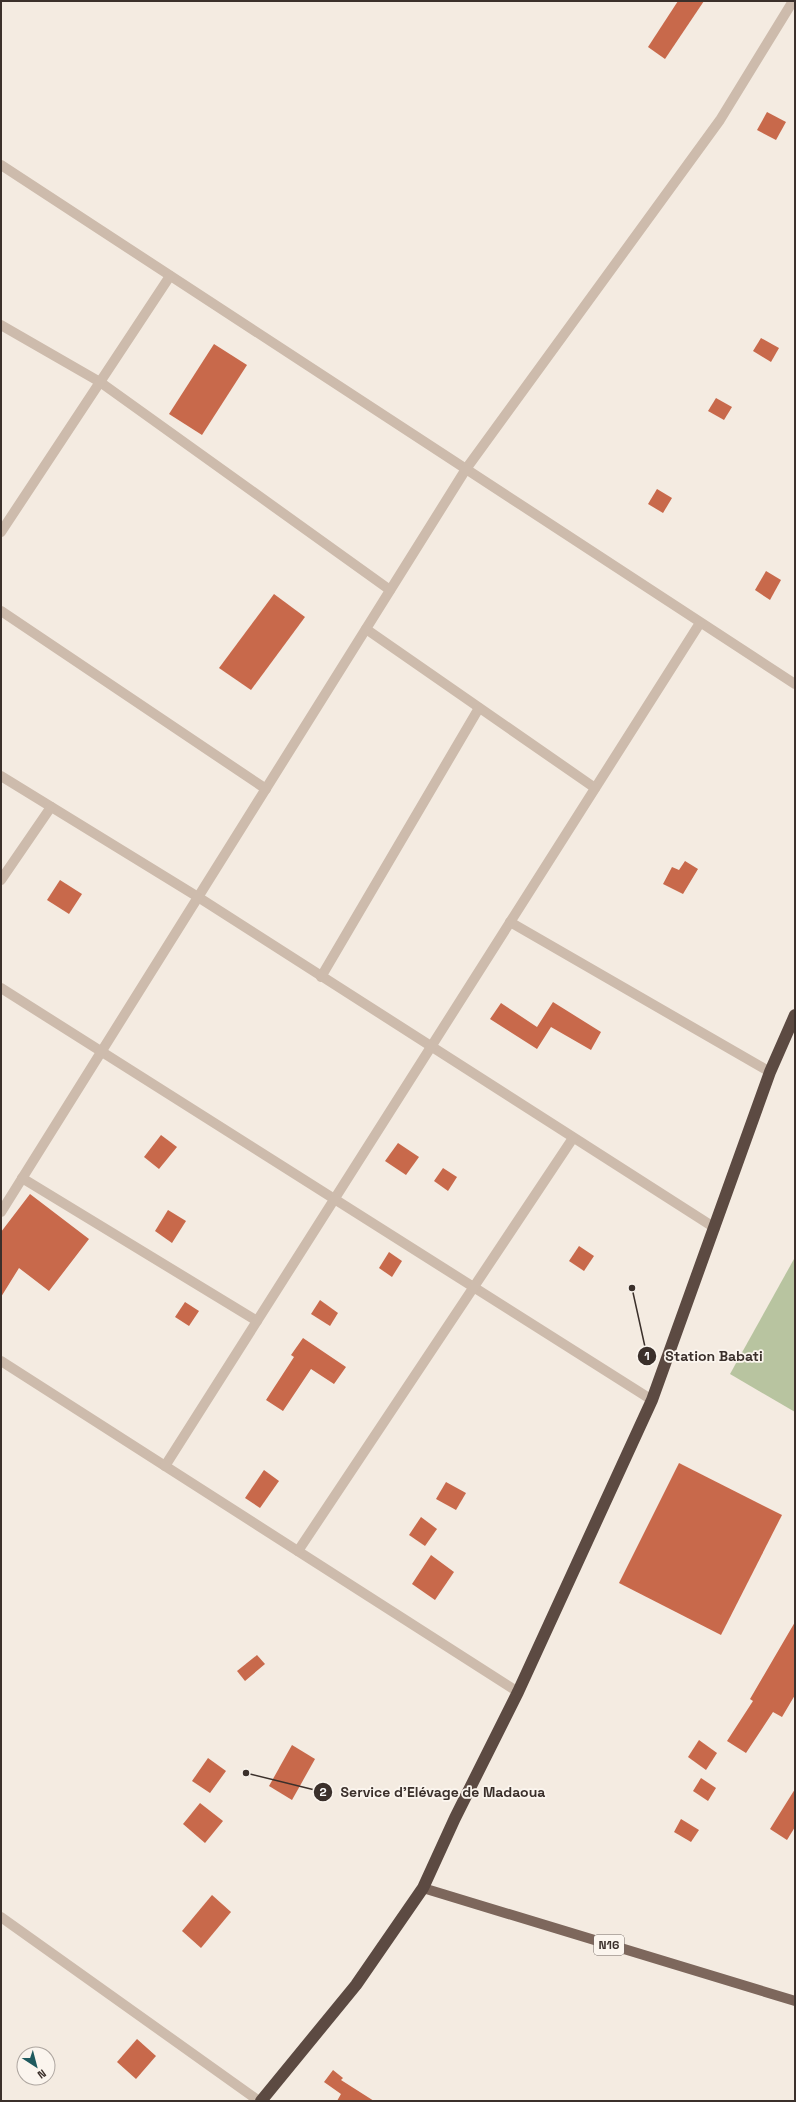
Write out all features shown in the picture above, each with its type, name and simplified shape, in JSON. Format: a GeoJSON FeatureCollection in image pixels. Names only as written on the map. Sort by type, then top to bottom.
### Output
{"type":"FeatureCollection","features":[{"type":"Feature","properties":{"kind":"highway"},"geometry":{"type":"LineString","coordinates":[[260,2101],[356,1985],[423,1888],[455,1818],[518,1692],[652,1400],[770,1072],[795,1015]]}},
{"type":"Feature","properties":{"kind":"main road","name":"N16"},"geometry":{"type":"LineString","coordinates":[[423,1888],[795,2001]]}},
{"type":"Feature","properties":{"kind":"street"},"geometry":{"type":"LineString","coordinates":[[1,1212],[466,470],[720,120],[793,1]]}},
{"type":"Feature","properties":{"kind":"street"},"geometry":{"type":"LineString","coordinates":[[1,165],[795,684]]}},
{"type":"Feature","properties":{"kind":"street"},"geometry":{"type":"LineString","coordinates":[[1,532],[170,276]]}},
{"type":"Feature","properties":{"kind":"street"},"geometry":{"type":"LineString","coordinates":[[2,327],[100,382],[390,590]]}},
{"type":"Feature","properties":{"kind":"street"},"geometry":{"type":"LineString","coordinates":[[1,611],[266,789]]}},
{"type":"Feature","properties":{"kind":"street"},"geometry":{"type":"LineString","coordinates":[[165,1466],[700,623]]}},
{"type":"Feature","properties":{"kind":"street"},"geometry":{"type":"LineString","coordinates":[[366,629],[595,788]]}},
{"type":"Feature","properties":{"kind":"street"},"geometry":{"type":"LineString","coordinates":[[321,977],[479,708]]}},
{"type":"Feature","properties":{"kind":"street"},"geometry":{"type":"LineString","coordinates":[[1,776],[198,897],[715,1228]]}},
{"type":"Feature","properties":{"kind":"street"},"geometry":{"type":"LineString","coordinates":[[1,880],[51,807]]}},
{"type":"Feature","properties":{"kind":"street"},"geometry":{"type":"LineString","coordinates":[[510,922],[770,1072]]}},
{"type":"Feature","properties":{"kind":"street"},"geometry":{"type":"LineString","coordinates":[[1,988],[652,1400]]}},
{"type":"Feature","properties":{"kind":"street"},"geometry":{"type":"LineString","coordinates":[[298,1551],[573,1138]]}},
{"type":"Feature","properties":{"kind":"street"},"geometry":{"type":"LineString","coordinates":[[22,1178],[257,1321]]}},
{"type":"Feature","properties":{"kind":"street"},"geometry":{"type":"LineString","coordinates":[[1,1361],[518,1692]]}},
{"type":"Feature","properties":{"kind":"street"},"geometry":{"type":"LineString","coordinates":[[1,1917],[260,2101]]}},
{"type":"Feature","properties":{"kind":"green space"},"geometry":{"type":"Polygon","coordinates":[[[794,1259],[795,1260],[795,1412],[730,1374],[794,1259]]]}},
{"type":"Feature","properties":{"kind":"building"},"geometry":{"type":"Polygon","coordinates":[[[678,1],[704,1],[665,59],[648,47],[678,1]]]}},
{"type":"Feature","properties":{"kind":"building"},"geometry":{"type":"Polygon","coordinates":[[[767,112],[786,122],[776,140],[757,130],[767,112]]]}},
{"type":"Feature","properties":{"kind":"building"},"geometry":{"type":"Polygon","coordinates":[[[761,338],[779,348],[771,362],[753,351],[761,338]]]}},
{"type":"Feature","properties":{"kind":"building"},"geometry":{"type":"Polygon","coordinates":[[[214,344],[247,365],[202,435],[169,414],[214,344]]]}},
{"type":"Feature","properties":{"kind":"building"},"geometry":{"type":"Polygon","coordinates":[[[716,398],[732,407],[724,420],[708,411],[716,398]]]}},
{"type":"Feature","properties":{"kind":"building"},"geometry":{"type":"Polygon","coordinates":[[[657,489],[672,498],[663,513],[648,504],[657,489]]]}},
{"type":"Feature","properties":{"kind":"building"},"geometry":{"type":"Polygon","coordinates":[[[766,571],[781,580],[770,600],[755,590],[766,571]]]}},
{"type":"Feature","properties":{"kind":"building"},"geometry":{"type":"Polygon","coordinates":[[[274,594],[305,617],[251,690],[219,668],[274,594]]]}},
{"type":"Feature","properties":{"kind":"building"},"geometry":{"type":"Polygon","coordinates":[[[685,861],[698,869],[683,894],[663,884],[672,867],[679,870],[685,861]]]}},
{"type":"Feature","properties":{"kind":"building"},"geometry":{"type":"Polygon","coordinates":[[[60,880],[82,894],[69,914],[47,900],[60,880]]]}},
{"type":"Feature","properties":{"kind":"building"},"geometry":{"type":"Polygon","coordinates":[[[553,1002],[601,1032],[591,1050],[551,1027],[537,1049],[490,1019],[501,1003],[537,1027],[553,1002]]]}},
{"type":"Feature","properties":{"kind":"building"},"geometry":{"type":"Polygon","coordinates":[[[161,1135],[177,1147],[159,1169],[144,1157],[161,1135]]]}},
{"type":"Feature","properties":{"kind":"building"},"geometry":{"type":"Polygon","coordinates":[[[398,1143],[419,1157],[406,1175],[385,1161],[398,1143]]]}},
{"type":"Feature","properties":{"kind":"building"},"geometry":{"type":"Polygon","coordinates":[[[443,1168],[457,1177],[448,1191],[434,1181],[443,1168]]]}},
{"type":"Feature","properties":{"kind":"building"},"geometry":{"type":"Polygon","coordinates":[[[30,1194],[89,1239],[49,1291],[19,1268],[1,1297],[1,1232],[30,1194]]]}},
{"type":"Feature","properties":{"kind":"building"},"geometry":{"type":"Polygon","coordinates":[[[168,1210],[186,1221],[172,1243],[155,1231],[168,1210]]]}},
{"type":"Feature","properties":{"kind":"building"},"geometry":{"type":"Polygon","coordinates":[[[579,1246],[594,1256],[584,1271],[569,1261],[579,1246]]]}},
{"type":"Feature","properties":{"kind":"building"},"geometry":{"type":"Polygon","coordinates":[[[389,1252],[402,1261],[392,1277],[379,1268],[389,1252]]]}},
{"type":"Feature","properties":{"kind":"building"},"geometry":{"type":"Polygon","coordinates":[[[320,1300],[338,1313],[330,1326],[311,1314],[320,1300]]]}},
{"type":"Feature","properties":{"kind":"building"},"geometry":{"type":"Polygon","coordinates":[[[185,1302],[199,1311],[189,1326],[175,1317],[185,1302]]]}},
{"type":"Feature","properties":{"kind":"building"},"geometry":{"type":"Polygon","coordinates":[[[303,1338],[346,1367],[334,1384],[311,1369],[283,1411],[266,1400],[294,1357],[291,1355],[303,1338]]]}},
{"type":"Feature","properties":{"kind":"building"},"geometry":{"type":"Polygon","coordinates":[[[679,1463],[782,1515],[721,1635],[619,1583],[679,1463]]]}},
{"type":"Feature","properties":{"kind":"building"},"geometry":{"type":"Polygon","coordinates":[[[264,1470],[279,1481],[260,1508],[245,1498],[264,1470]]]}},
{"type":"Feature","properties":{"kind":"building"},"geometry":{"type":"Polygon","coordinates":[[[446,1482],[466,1493],[456,1510],[436,1499],[446,1482]]]}},
{"type":"Feature","properties":{"kind":"building"},"geometry":{"type":"Polygon","coordinates":[[[421,1517],[437,1529],[425,1546],[409,1535],[421,1517]]]}},
{"type":"Feature","properties":{"kind":"building"},"geometry":{"type":"Polygon","coordinates":[[[431,1555],[454,1572],[435,1600],[412,1584],[431,1555]]]}},
{"type":"Feature","properties":{"kind":"building"},"geometry":{"type":"Polygon","coordinates":[[[795,1622],[795,1695],[782,1717],[773,1712],[746,1753],[727,1741],[753,1701],[750,1699],[795,1622]]]}},
{"type":"Feature","properties":{"kind":"building"},"geometry":{"type":"Polygon","coordinates":[[[257,1655],[265,1664],[245,1681],[237,1671],[257,1655]]]}},
{"type":"Feature","properties":{"kind":"building"},"geometry":{"type":"Polygon","coordinates":[[[699,1740],[717,1753],[706,1770],[688,1757],[699,1740]]]}},
{"type":"Feature","properties":{"kind":"building"},"geometry":{"type":"Polygon","coordinates":[[[292,1745],[315,1759],[292,1800],[269,1786],[292,1745]]]}},
{"type":"Feature","properties":{"kind":"building"},"geometry":{"type":"Polygon","coordinates":[[[208,1758],[226,1771],[210,1793],[192,1781],[208,1758]]]}},
{"type":"Feature","properties":{"kind":"building"},"geometry":{"type":"Polygon","coordinates":[[[701,1778],[716,1788],[708,1801],[693,1791],[701,1778]]]}},
{"type":"Feature","properties":{"kind":"building"},"geometry":{"type":"Polygon","coordinates":[[[795,1789],[795,1827],[787,1840],[770,1829],[795,1789]]]}},
{"type":"Feature","properties":{"kind":"building"},"geometry":{"type":"Polygon","coordinates":[[[200,1803],[223,1821],[205,1843],[183,1824],[200,1803]]]}},
{"type":"Feature","properties":{"kind":"building"},"geometry":{"type":"Polygon","coordinates":[[[681,1819],[699,1830],[691,1842],[674,1832],[681,1819]]]}},
{"type":"Feature","properties":{"kind":"building"},"geometry":{"type":"Polygon","coordinates":[[[212,1895],[231,1912],[201,1948],[182,1931],[212,1895]]]}},
{"type":"Feature","properties":{"kind":"building"},"geometry":{"type":"Polygon","coordinates":[[[137,2039],[156,2056],[136,2079],[117,2062],[137,2039]]]}},
{"type":"Feature","properties":{"kind":"building"},"geometry":{"type":"Polygon","coordinates":[[[333,2070],[343,2078],[341,2080],[374,2101],[337,2101],[341,2094],[324,2082],[333,2070]]]}},
{"type":"Feature","properties":{"kind":"place","name":"Station Babati"},"geometry":{"type":"Point","coordinates":[632,1288]}},
{"type":"Feature","properties":{"kind":"place","name":"Service d'Elévage de Madaoua"},"geometry":{"type":"Point","coordinates":[246,1773]}}]}
